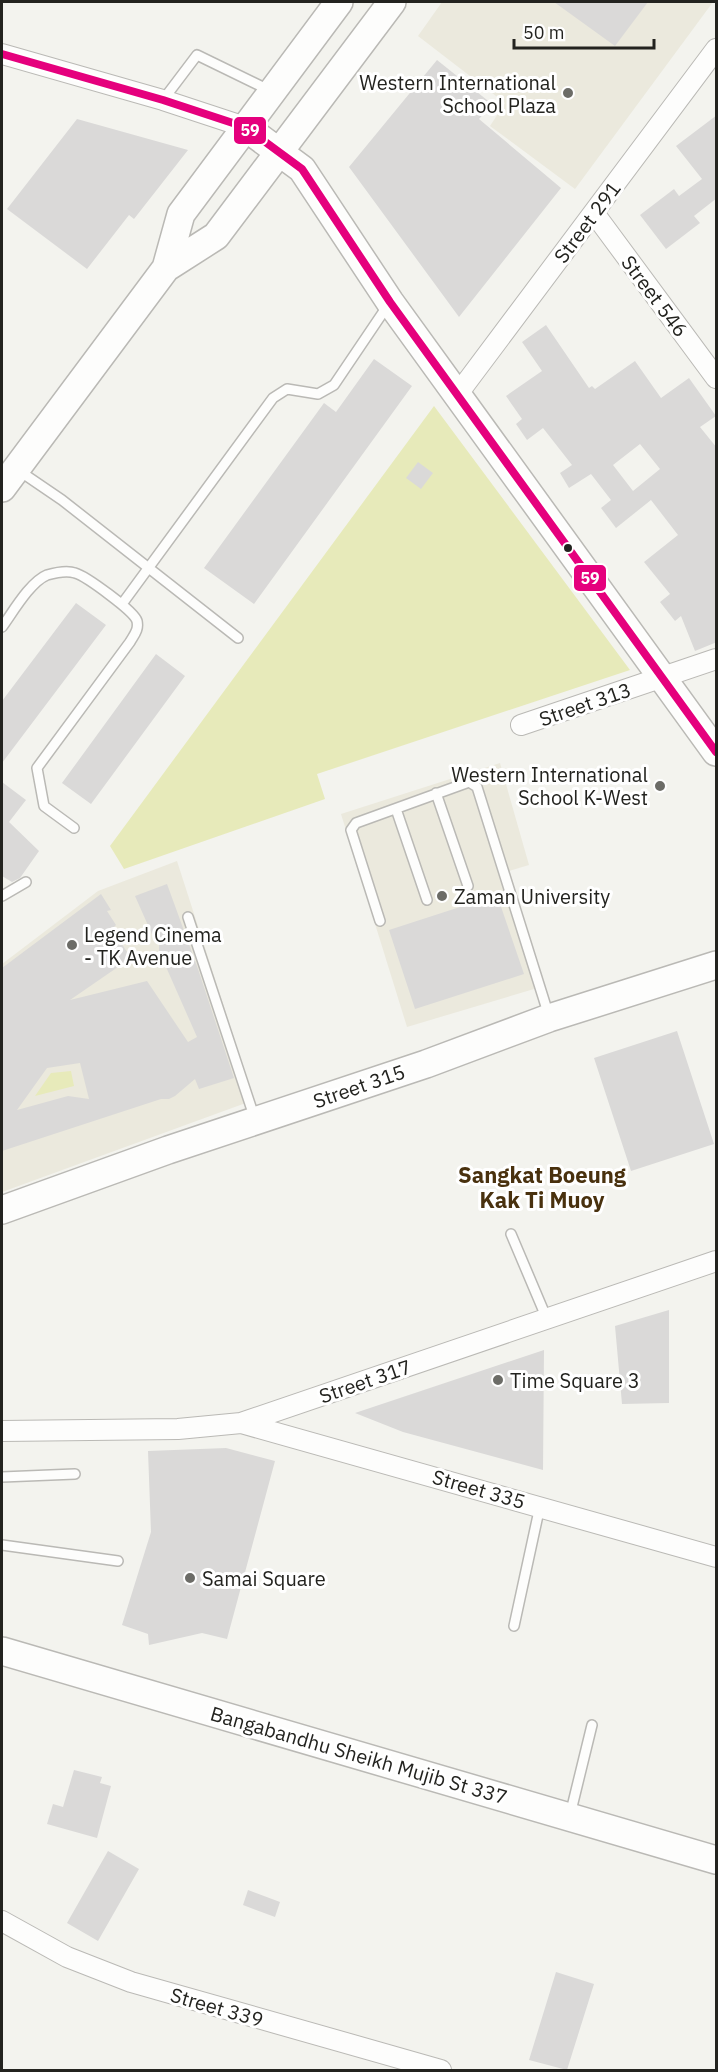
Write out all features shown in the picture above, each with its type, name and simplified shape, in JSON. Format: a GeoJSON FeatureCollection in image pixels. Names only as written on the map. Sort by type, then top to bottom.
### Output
{"type":"FeatureCollection","features":[{"type":"Feature","properties":{"kind":"street"},"geometry":{"type":"LineString","coordinates":[[166,268],[181,214],[339,2]]}},
{"type":"Feature","properties":{"kind":"street"},"geometry":{"type":"LineString","coordinates":[[9,478],[166,268],[216,236],[392,2]]}},
{"type":"Feature","properties":{"kind":"street"},"geometry":{"type":"LineString","coordinates":[[2,54],[163,100],[244,127],[302,169],[390,302],[717,752]]}},
{"type":"Feature","properties":{"kind":"street","name":"Street 291"},"geometry":{"type":"LineString","coordinates":[[457,395],[594,213],[713,62]]}},
{"type":"Feature","properties":{"kind":"street","name":"Street 546"},"geometry":{"type":"LineString","coordinates":[[594,213],[717,378]]}},
{"type":"Feature","properties":{"kind":"street","name":"Street 313"},"geometry":{"type":"LineString","coordinates":[[521,725],[717,659]]}},
{"type":"Feature","properties":{"kind":"street","name":"Street 315"},"geometry":{"type":"LineString","coordinates":[[2,1210],[426,1064],[549,1018],[717,964]]}},
{"type":"Feature","properties":{"kind":"street","name":"Street 317"},"geometry":{"type":"LineString","coordinates":[[2,1431],[178,1429],[241,1423],[717,1261]]}},
{"type":"Feature","properties":{"kind":"street","name":"Street 335"},"geometry":{"type":"LineString","coordinates":[[241,1423],[717,1557]]}},
{"type":"Feature","properties":{"kind":"street","name":"Bangabandhu Sheikh Mujib St 337"},"geometry":{"type":"LineString","coordinates":[[2,1651],[717,1860]]}},
{"type":"Feature","properties":{"kind":"street","name":"Street 339"},"geometry":{"type":"LineString","coordinates":[[2,1921],[67,1957],[130,1982],[441,2070]]}},
{"type":"Feature","properties":{"kind":"lane"},"geometry":{"type":"LineString","coordinates":[[163,100],[196,55],[272,91]]}},
{"type":"Feature","properties":{"kind":"lane"},"geometry":{"type":"LineString","coordinates":[[122,604],[273,398],[287,389],[318,394],[334,385],[390,302]]}},
{"type":"Feature","properties":{"kind":"lane"},"geometry":{"type":"LineString","coordinates":[[9,478],[63,500],[238,638]]}},
{"type":"Feature","properties":{"kind":"lane"},"geometry":{"type":"LineString","coordinates":[[2,627],[36,581],[59,573],[75,573],[122,604],[136,618],[138,629],[130,642],[37,768],[44,806],[74,828]]}},
{"type":"Feature","properties":{"kind":"lane"},"geometry":{"type":"LineString","coordinates":[[380,921],[351,830],[356,822],[470,782],[477,787],[549,1018]]}},
{"type":"Feature","properties":{"kind":"lane"},"geometry":{"type":"LineString","coordinates":[[436,793],[468,886]]}},
{"type":"Feature","properties":{"kind":"lane"},"geometry":{"type":"LineString","coordinates":[[396,809],[427,900]]}},
{"type":"Feature","properties":{"kind":"lane"},"geometry":{"type":"LineString","coordinates":[[2,896],[26,882]]}},
{"type":"Feature","properties":{"kind":"lane"},"geometry":{"type":"LineString","coordinates":[[188,917],[256,1121]]}},
{"type":"Feature","properties":{"kind":"lane"},"geometry":{"type":"LineString","coordinates":[[511,1234],[547,1319]]}},
{"type":"Feature","properties":{"kind":"lane"},"geometry":{"type":"LineString","coordinates":[[2,1477],[75,1474]]}},
{"type":"Feature","properties":{"kind":"lane"},"geometry":{"type":"LineString","coordinates":[[514,1626],[540,1506]]}},
{"type":"Feature","properties":{"kind":"lane"},"geometry":{"type":"LineString","coordinates":[[2,1545],[118,1561]]}},
{"type":"Feature","properties":{"kind":"lane"},"geometry":{"type":"LineString","coordinates":[[569,1818],[592,1725]]}},
{"type":"Feature","properties":{"kind":"shaded area","name":"Western International School Plaza"},"geometry":{"type":"Polygon","coordinates":[[[442,2],[713,2],[575,189],[490,126],[505,103],[418,36],[442,2]]]}},
{"type":"Feature","properties":{"kind":"shaded area","name":"Zaman University"},"geometry":{"type":"Polygon","coordinates":[[[500,763],[529,865],[509,871],[544,986],[407,1027],[341,814],[500,763]]]}},
{"type":"Feature","properties":{"kind":"shaded area"},"geometry":{"type":"Polygon","coordinates":[[[177,861],[254,1100],[2,1192],[2,964],[98,891],[177,861]]]}},
{"type":"Feature","properties":{"kind":"green space"},"geometry":{"type":"Polygon","coordinates":[[[434,406],[630,670],[317,774],[325,799],[124,869],[110,846],[434,406]]]}},
{"type":"Feature","properties":{"kind":"green space"},"geometry":{"type":"Polygon","coordinates":[[[71,1071],[74,1086],[35,1096],[51,1073],[71,1071]]]}},
{"type":"Feature","properties":{"kind":"building"},"geometry":{"type":"Polygon","coordinates":[[[554,2],[648,2],[615,46],[554,2]]]}},
{"type":"Feature","properties":{"kind":"building"},"geometry":{"type":"Polygon","coordinates":[[[437,60],[492,104],[479,119],[561,188],[459,317],[349,167],[437,60]]]}},
{"type":"Feature","properties":{"kind":"building"},"geometry":{"type":"Polygon","coordinates":[[[717,115],[717,198],[694,216],[700,223],[666,249],[640,215],[674,189],[679,196],[702,179],[676,146],[717,115]]]}},
{"type":"Feature","properties":{"kind":"building"},"geometry":{"type":"Polygon","coordinates":[[[77,119],[188,150],[134,219],[129,215],[87,269],[7,209],[77,119]]]}},
{"type":"Feature","properties":{"kind":"building"},"geometry":{"type":"Polygon","coordinates":[[[546,325],[589,388],[592,386],[595,389],[635,361],[661,398],[689,378],[716,416],[700,427],[717,448],[717,642],[695,651],[681,616],[675,621],[660,602],[670,594],[644,562],[678,535],[651,500],[616,528],[601,508],[611,500],[591,474],[569,488],[560,473],[572,465],[543,428],[527,440],[516,424],[522,419],[506,396],[542,371],[522,342],[546,325]],[[640,444],[613,465],[633,491],[660,469],[640,444]]]}},
{"type":"Feature","properties":{"kind":"building"},"geometry":{"type":"Polygon","coordinates":[[[374,359],[412,386],[254,604],[204,568],[324,403],[336,412],[374,359]]]}},
{"type":"Feature","properties":{"kind":"building"},"geometry":{"type":"Polygon","coordinates":[[[418,462],[433,473],[421,489],[406,478],[418,462]]]}},
{"type":"Feature","properties":{"kind":"building"},"geometry":{"type":"Polygon","coordinates":[[[76,603],[106,625],[2,763],[2,701],[76,603]]]}},
{"type":"Feature","properties":{"kind":"building"},"geometry":{"type":"Polygon","coordinates":[[[156,654],[185,676],[91,804],[62,783],[156,654]]]}},
{"type":"Feature","properties":{"kind":"building"},"geometry":{"type":"Polygon","coordinates":[[[2,782],[26,800],[9,822],[39,851],[20,878],[12,882],[2,876],[2,782]]]}},
{"type":"Feature","properties":{"kind":"building"},"geometry":{"type":"Polygon","coordinates":[[[167,884],[234,1078],[199,1089],[195,1079],[169,1099],[161,1099],[2,1151],[2,968],[101,894],[111,910],[107,911],[116,925],[112,929],[131,958],[70,1000],[147,981],[188,1042],[197,1037],[159,951],[159,939],[155,941],[135,896],[167,884]],[[80,1063],[47,1068],[17,1110],[68,1096],[89,1099],[80,1063]]]}},
{"type":"Feature","properties":{"kind":"building"},"geometry":{"type":"Polygon","coordinates":[[[497,895],[524,974],[415,1009],[389,930],[497,895]]]}},
{"type":"Feature","properties":{"kind":"building"},"geometry":{"type":"Polygon","coordinates":[[[677,1031],[714,1144],[631,1171],[594,1058],[677,1031]]]}},
{"type":"Feature","properties":{"kind":"building"},"geometry":{"type":"Polygon","coordinates":[[[669,1310],[669,1403],[622,1404],[615,1326],[669,1310]]]}},
{"type":"Feature","properties":{"kind":"building","name":"Time Square 3"},"geometry":{"type":"Polygon","coordinates":[[[544,1350],[543,1470],[403,1432],[355,1413],[544,1350]]]}},
{"type":"Feature","properties":{"kind":"building","name":"Samai Square"},"geometry":{"type":"Polygon","coordinates":[[[226,1448],[275,1461],[227,1639],[202,1633],[149,1645],[148,1634],[122,1625],[151,1532],[148,1451],[226,1448]]]}},
{"type":"Feature","properties":{"kind":"building"},"geometry":{"type":"Polygon","coordinates":[[[74,1770],[102,1777],[100,1783],[111,1786],[97,1838],[47,1824],[53,1804],[63,1807],[74,1770]]]}},
{"type":"Feature","properties":{"kind":"building"},"geometry":{"type":"Polygon","coordinates":[[[108,1851],[139,1869],[98,1941],[67,1923],[108,1851]]]}},
{"type":"Feature","properties":{"kind":"building"},"geometry":{"type":"Polygon","coordinates":[[[248,1890],[280,1902],[275,1917],[243,1905],[248,1890]]]}},
{"type":"Feature","properties":{"kind":"building"},"geometry":{"type":"Polygon","coordinates":[[[556,1972],[594,1984],[567,2070],[529,2060],[556,1972]]]}},
{"type":"Feature","properties":{"kind":"transit line","name":"59"},"geometry":{"type":"LineString","coordinates":[[2,54],[163,100],[245,127],[302,169],[390,302],[716,752]]}},
{"type":"Feature","properties":{"kind":"place","name":"Western International School Plaza"},"geometry":{"type":"Point","coordinates":[568,93]}},
{"type":"Feature","properties":{"kind":"place","name":"Western International School K-West"},"geometry":{"type":"Point","coordinates":[660,786]}},
{"type":"Feature","properties":{"kind":"place","name":"Zaman University"},"geometry":{"type":"Point","coordinates":[442,896]}},
{"type":"Feature","properties":{"kind":"place","name":"Legend Cinema - TK Avenue"},"geometry":{"type":"Point","coordinates":[72,945]}},
{"type":"Feature","properties":{"kind":"place","name":"Time Square 3"},"geometry":{"type":"Point","coordinates":[498,1380]}},
{"type":"Feature","properties":{"kind":"place","name":"Samai Square"},"geometry":{"type":"Point","coordinates":[190,1578]}},
{"type":"Feature","properties":{"kind":"district","name":"Sangkat Boeung Kak Ti Muoy"},"geometry":{"type":"Point","coordinates":[542,1186]}}]}
